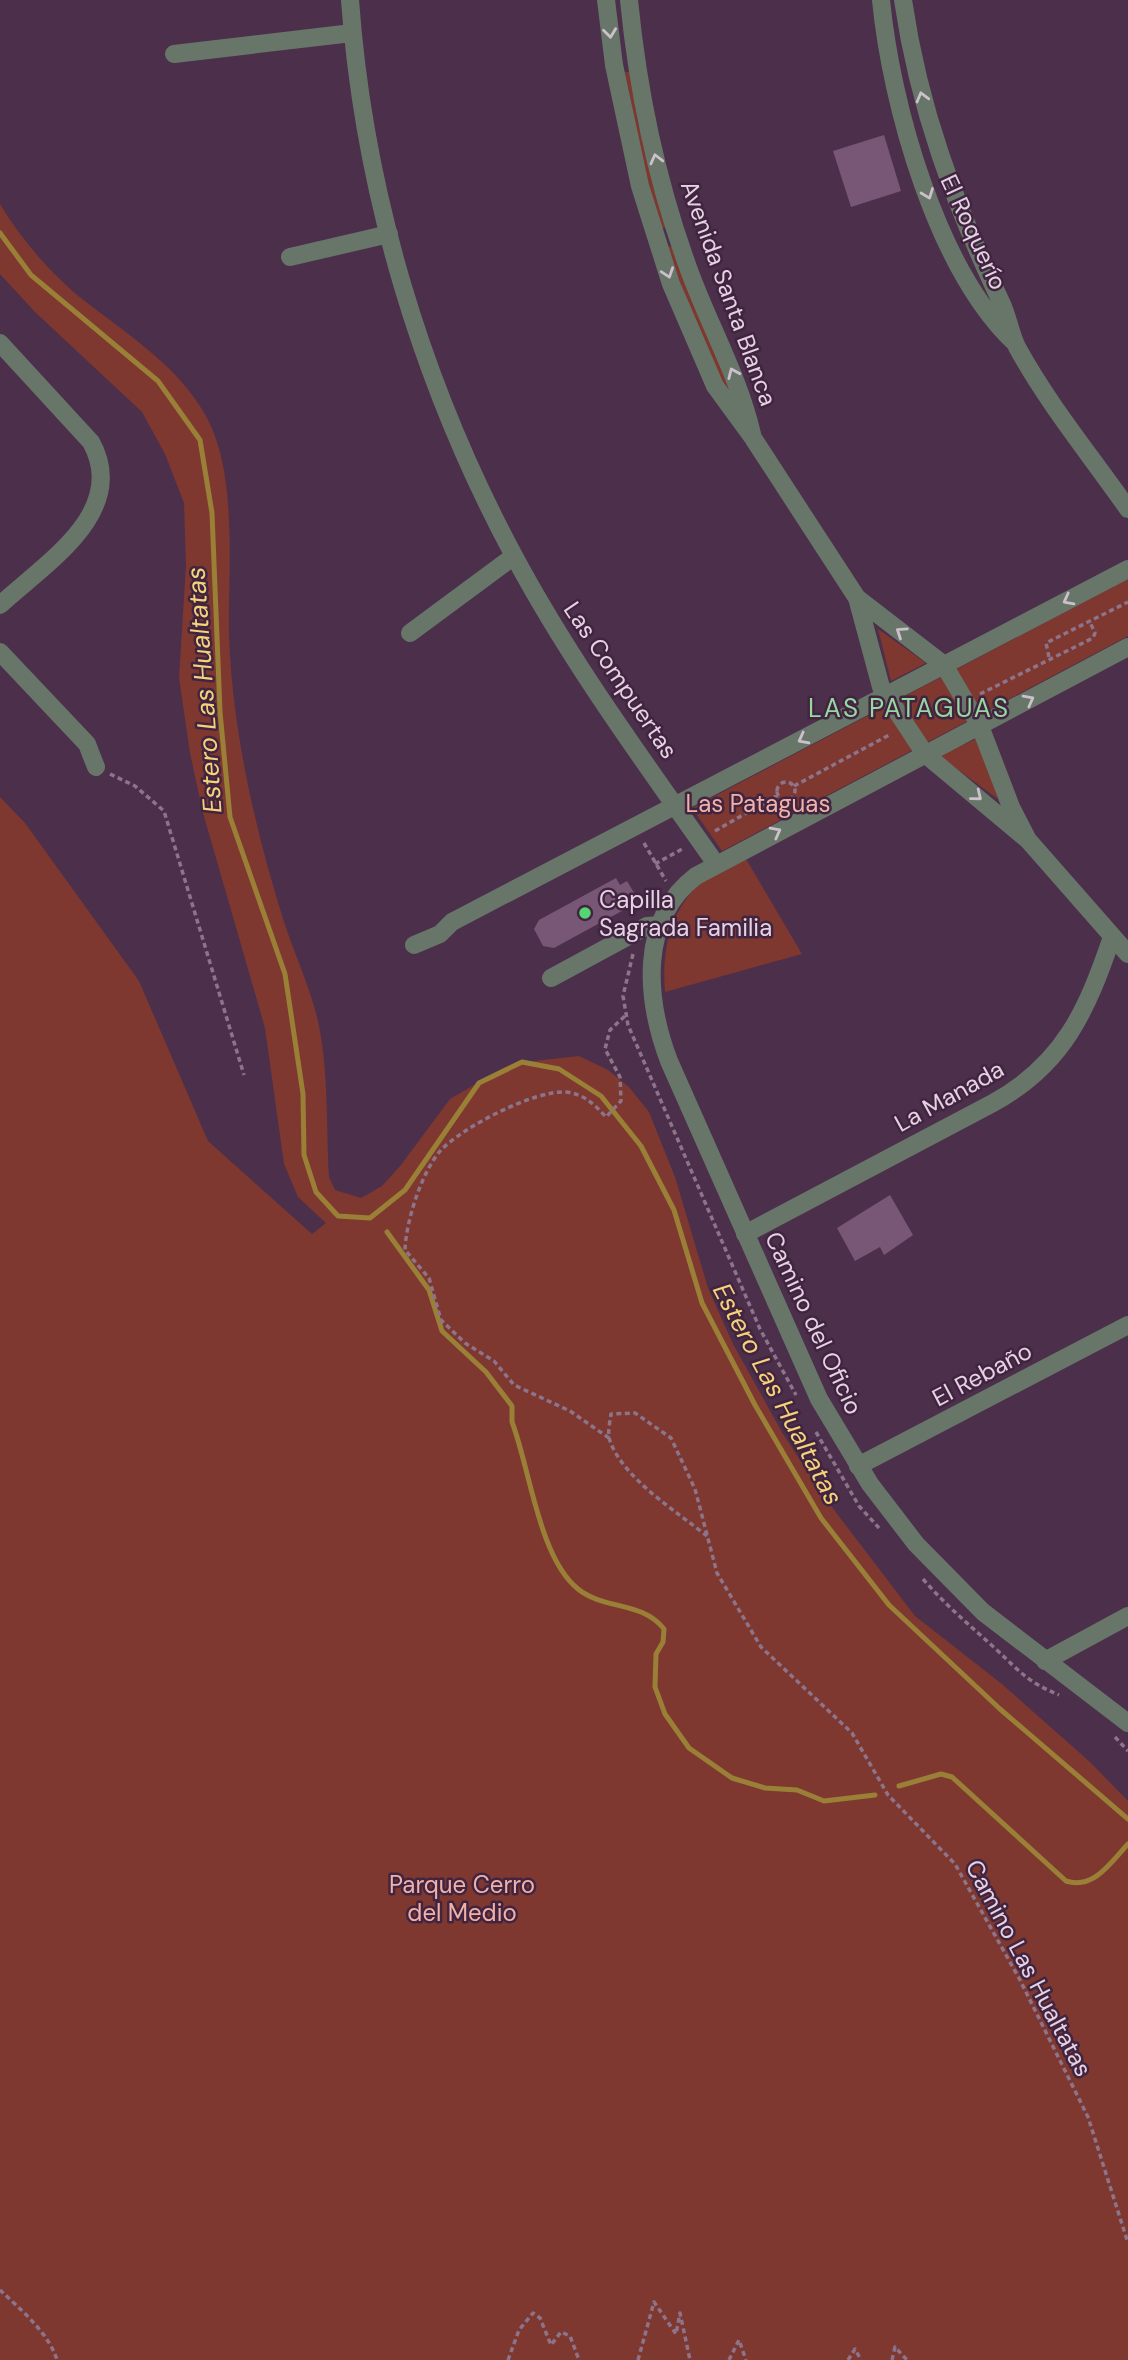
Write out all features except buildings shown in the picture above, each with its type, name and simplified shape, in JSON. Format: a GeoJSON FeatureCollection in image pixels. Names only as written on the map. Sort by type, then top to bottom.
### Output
{"type":"FeatureCollection","features":[{"type":"Feature","properties":{"kind":"street","name":"Las Compuertas"},"geometry":{"type":"LineString","coordinates":[[350,0],[352,33],[368,138],[389,234],[414,321],[445,408],[514,556],[558,631],[716,864]]}},
{"type":"Feature","properties":{"kind":"street","name":"Avenida Santa Blanca"},"geometry":{"type":"LineString","coordinates":[[606,0],[614,65],[635,166],[656,241],[688,326],[715,386],[753,438],[857,598],[886,696],[925,754],[1028,840],[1128,954]]}},
{"type":"Feature","properties":{"kind":"street","name":"Avenida Santa Blanca"},"geometry":{"type":"LineString","coordinates":[[629,0],[636,62],[651,139],[677,235],[699,296],[739,387],[753,438]]}},
{"type":"Feature","properties":{"kind":"street","name":"El Roquerío"},"geometry":{"type":"LineString","coordinates":[[881,0],[895,88],[906,130],[927,192],[958,263],[986,313],[1015,344],[1128,509]]}},
{"type":"Feature","properties":{"kind":"street","name":"El Roquerío"},"geometry":{"type":"LineString","coordinates":[[903,0],[929,124],[953,195],[1003,306],[1015,344]]}},
{"type":"Feature","properties":{"kind":"street"},"geometry":{"type":"LineString","coordinates":[[174,54],[352,33]]}},
{"type":"Feature","properties":{"kind":"street"},"geometry":{"type":"LineString","coordinates":[[614,65],[636,62]]}},
{"type":"Feature","properties":{"kind":"street"},"geometry":{"type":"LineString","coordinates":[[906,130],[929,124]]}},
{"type":"Feature","properties":{"kind":"street"},"geometry":{"type":"LineString","coordinates":[[290,257],[389,234]]}},
{"type":"Feature","properties":{"kind":"street"},"geometry":{"type":"LineString","coordinates":[[656,241],[677,235]]}},
{"type":"Feature","properties":{"kind":"street"},"geometry":{"type":"LineString","coordinates":[[0,343],[91,442],[97,453],[102,477],[99,501],[88,521],[0,605]]}},
{"type":"Feature","properties":{"kind":"street"},"geometry":{"type":"LineString","coordinates":[[410,633],[514,556]]}},
{"type":"Feature","properties":{"kind":"street"},"geometry":{"type":"LineString","coordinates":[[414,945],[1128,569]]}},
{"type":"Feature","properties":{"kind":"street","name":"Avenida Santa Blanca"},"geometry":{"type":"LineString","coordinates":[[857,598],[944,665],[980,726],[1011,807],[1028,840]]}},
{"type":"Feature","properties":{"kind":"street","name":"Camino del Oficio"},"geometry":{"type":"LineString","coordinates":[[1128,648],[696,876],[676,894],[660,925],[651,967],[657,1024],[669,1061],[819,1399],[858,1466],[899,1523],[937,1568],[983,1612],[1128,1723]]}},
{"type":"Feature","properties":{"kind":"street"},"geometry":{"type":"LineString","coordinates":[[0,652],[87,744],[96,767]]}},
{"type":"Feature","properties":{"kind":"street"},"geometry":{"type":"LineString","coordinates":[[551,978],[648,926],[660,925]]}},
{"type":"Feature","properties":{"kind":"street","name":"La Manada"},"geometry":{"type":"LineString","coordinates":[[745,1234],[993,1103],[1028,1080],[1053,1056],[1075,1027],[1089,1002],[1112,937]]}},
{"type":"Feature","properties":{"kind":"street","name":"El Rebaño"},"geometry":{"type":"LineString","coordinates":[[858,1466],[1128,1325]]}},
{"type":"Feature","properties":{"kind":"street"},"geometry":{"type":"LineString","coordinates":[[1045,1661],[1128,1616]]}},
{"type":"Feature","properties":{"kind":"path"},"geometry":{"type":"LineString","coordinates":[[1049,657],[1046,643],[1128,602]]}},
{"type":"Feature","properties":{"kind":"path"},"geometry":{"type":"LineString","coordinates":[[966,701],[1049,657],[1093,638],[1095,633],[1090,622]]}},
{"type":"Feature","properties":{"kind":"path"},"geometry":{"type":"LineString","coordinates":[[794,786],[906,726]]}},
{"type":"Feature","properties":{"kind":"path"},"geometry":{"type":"LineString","coordinates":[[96,767],[135,786],[164,811],[244,1074]]}},
{"type":"Feature","properties":{"kind":"path"},"geometry":{"type":"LineString","coordinates":[[778,795],[778,787],[782,783],[787,782],[794,786]]}},
{"type":"Feature","properties":{"kind":"path"},"geometry":{"type":"LineString","coordinates":[[655,864],[778,795],[789,799],[795,792],[794,786]]}},
{"type":"Feature","properties":{"kind":"path"},"geometry":{"type":"LineString","coordinates":[[635,827],[655,864],[676,894]]}},
{"type":"Feature","properties":{"kind":"path"},"geometry":{"type":"LineString","coordinates":[[626,1014],[610,1030],[605,1049],[620,1077],[621,1101],[606,1117],[590,1100],[565,1092],[501,1110],[472,1125],[440,1151],[414,1201],[406,1227],[405,1250],[429,1278],[441,1320],[464,1343],[494,1361],[514,1385],[570,1411],[608,1438],[619,1460],[651,1491],[707,1536]]}},
{"type":"Feature","properties":{"kind":"path","name":"Camino Las Hualtatas"},"geometry":{"type":"LineString","coordinates":[[608,1438],[611,1414],[635,1413],[671,1438],[695,1489],[717,1573],[761,1647],[852,1733],[888,1795],[956,1864],[1020,1980],[1088,2117],[1128,2243]]}},
{"type":"Feature","properties":{"kind":"path"},"geometry":{"type":"LineString","coordinates":[[0,2290],[25,2314],[55,2352],[57,2360]]}},
{"type":"Feature","properties":{"kind":"path"},"geometry":{"type":"LineString","coordinates":[[638,2360],[654,2302],[676,2334],[680,2313],[690,2360]]}},
{"type":"Feature","properties":{"kind":"path"},"geometry":{"type":"LineString","coordinates":[[508,2360],[519,2330],[533,2313],[540,2318],[551,2345],[561,2332],[570,2336],[579,2360]]}},
{"type":"Feature","properties":{"kind":"path"},"geometry":{"type":"LineString","coordinates":[[729,2360],[739,2340],[747,2360]]}},
{"type":"Feature","properties":{"kind":"path"},"geometry":{"type":"LineString","coordinates":[[892,2360],[895,2347],[907,2360]]}},
{"type":"Feature","properties":{"kind":"path"},"geometry":{"type":"LineString","coordinates":[[848,2360],[855,2349],[861,2360]]}},
{"type":"Feature","properties":{"kind":"green space"},"geometry":{"type":"Polygon","coordinates":[[[625,72],[630,72],[638,123],[665,228],[662,228],[645,173],[625,72]]]}},
{"type":"Feature","properties":{"kind":"green space","name":"Parque Cerro del Medio"},"geometry":{"type":"Polygon","coordinates":[[[0,204],[27,243],[58,278],[166,365],[181,381],[206,416],[216,439],[227,493],[230,551],[229,634],[239,738],[270,875],[318,1021],[326,1079],[329,1177],[335,1190],[361,1198],[382,1186],[450,1099],[488,1077],[525,1062],[579,1056],[608,1070],[629,1087],[649,1112],[675,1177],[708,1288],[733,1344],[783,1434],[825,1498],[915,1616],[1002,1684],[1090,1762],[1128,1801],[1128,2360],[0,2360],[0,797],[25,823],[139,981],[208,1141],[312,1234],[326,1223],[298,1197],[284,1164],[265,1028],[203,813],[190,753],[179,678],[186,565],[184,503],[165,454],[142,412],[35,312],[0,274],[0,204]]]}},
{"type":"Feature","properties":{"kind":"green space"},"geometry":{"type":"Polygon","coordinates":[[[668,246],[673,247],[732,392],[727,393],[684,295],[668,246]]]}},
{"type":"Feature","properties":{"kind":"green space","name":"Las Pataguas"},"geometry":{"type":"Polygon","coordinates":[[[1128,579],[1128,636],[722,851],[692,808],[1128,579]]]}},
{"type":"Feature","properties":{"kind":"green space"},"geometry":{"type":"Polygon","coordinates":[[[878,629],[926,663],[891,681],[878,629]]]}},
{"type":"Feature","properties":{"kind":"green space"},"geometry":{"type":"Polygon","coordinates":[[[978,738],[998,799],[939,756],[978,738]]]}},
{"type":"Feature","properties":{"kind":"green space"},"geometry":{"type":"Polygon","coordinates":[[[746,859],[802,954],[665,992],[666,951],[673,925],[685,900],[705,880],[746,859]]]}},
{"type":"Feature","properties":{"kind":"waterway","name":"Estero Las Hualtatas"},"geometry":{"type":"LineString","coordinates":[[0,233],[31,275],[158,381],[200,440],[212,513],[220,712],[230,817],[285,974],[303,1094],[304,1155],[316,1192],[338,1216],[370,1218],[405,1190],[479,1083],[522,1062],[559,1069],[601,1096],[641,1146],[674,1210],[702,1303],[755,1405],[821,1518],[889,1605],[1000,1709],[1128,1819]]}},
{"type":"Feature","properties":{"kind":"waterway"},"geometry":{"type":"LineString","coordinates":[[387,1232],[429,1290],[442,1331],[486,1372],[512,1406],[512,1422],[537,1512],[554,1556],[565,1575],[588,1596],[645,1614],[664,1629],[663,1642],[656,1654],[655,1687],[665,1714],[689,1748],[732,1778],[765,1788],[797,1790],[824,1801],[875,1795]]}},
{"type":"Feature","properties":{"kind":"waterway"},"geometry":{"type":"LineString","coordinates":[[899,1786],[941,1774],[952,1777],[1066,1881],[1076,1883],[1093,1878],[1128,1844]]}},
{"type":"Feature","properties":{"kind":"place","name":"Capilla Sagrada Familia"},"geometry":{"type":"Point","coordinates":[585,913]}},
{"type":"Feature","properties":{"kind":"district","name":"LAS PATAGUAS"},"geometry":{"type":"Point","coordinates":[909,708]}}]}
